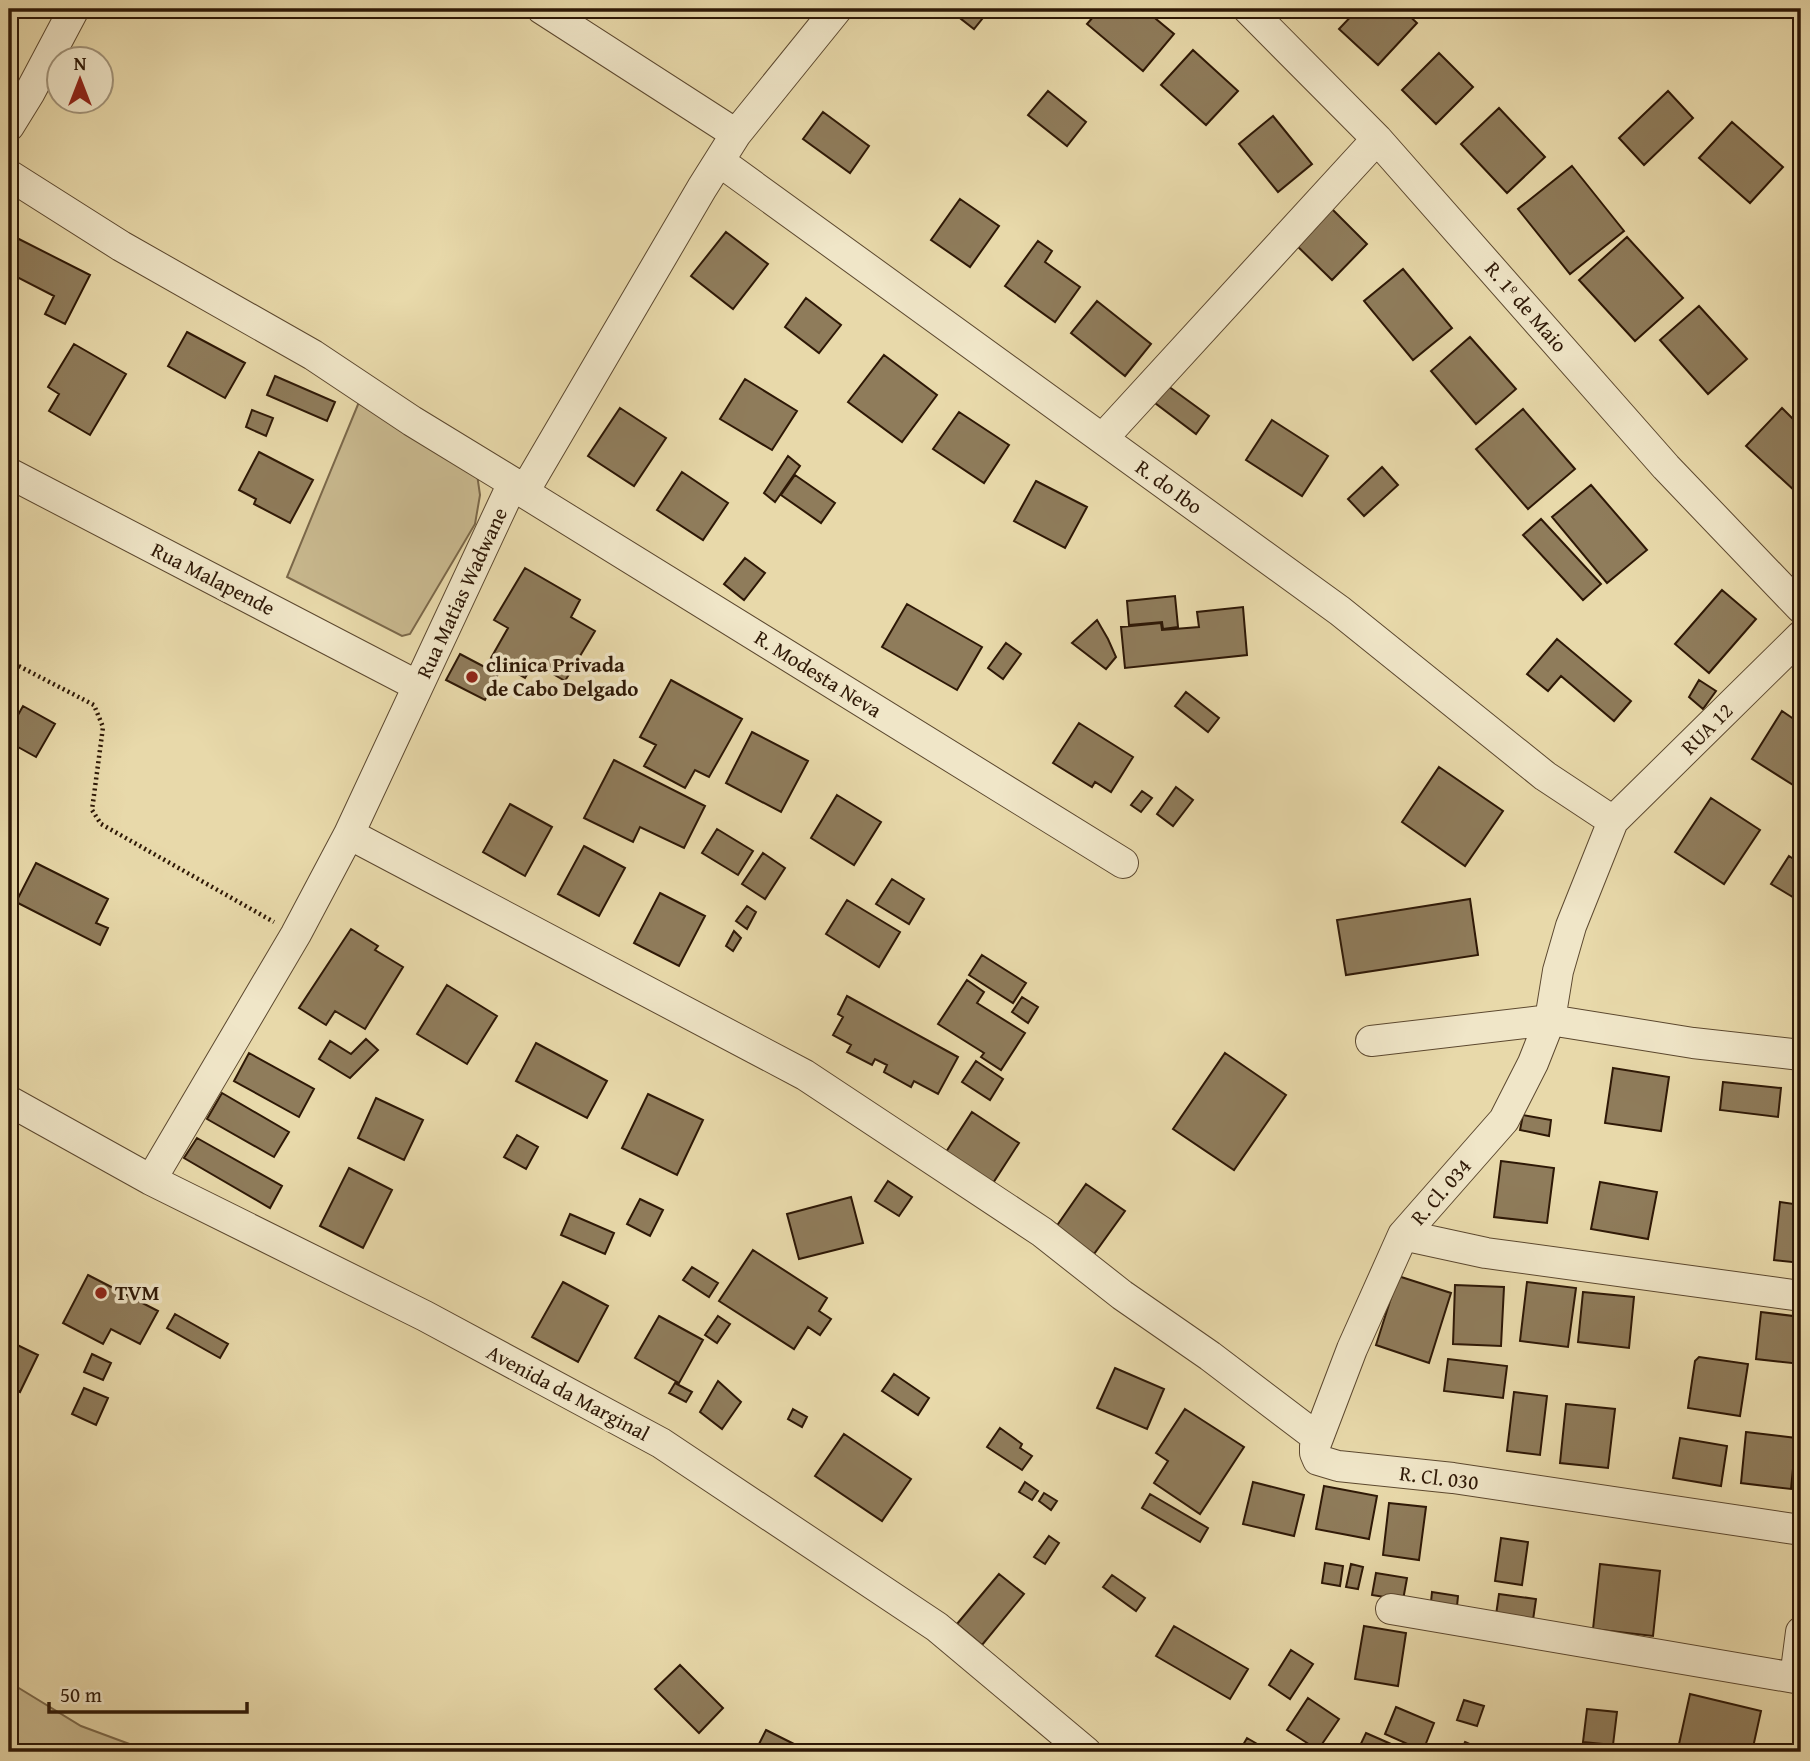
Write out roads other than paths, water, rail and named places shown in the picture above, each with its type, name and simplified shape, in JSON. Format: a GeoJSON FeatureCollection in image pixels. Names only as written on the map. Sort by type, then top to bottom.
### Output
{"type":"FeatureCollection","features":[{"type":"Feature","properties":{"kind":"street"},"geometry":{"type":"LineString","coordinates":[[9,126],[74,9]]}},
{"type":"Feature","properties":{"kind":"street"},"geometry":{"type":"LineString","coordinates":[[542,9],[736,134]]}},
{"type":"Feature","properties":{"kind":"street","name":"Rua Matias Wadwane"},"geometry":{"type":"LineString","coordinates":[[151,1180],[296,934],[349,834],[418,686],[518,488],[736,134],[837,9]]}},
{"type":"Feature","properties":{"kind":"street","name":"R. 1º de Maio"},"geometry":{"type":"LineString","coordinates":[[1248,9],[1377,139],[1666,467],[1801,608]]}},
{"type":"Feature","properties":{"kind":"street"},"geometry":{"type":"LineString","coordinates":[[1103,438],[1377,139]]}},
{"type":"Feature","properties":{"kind":"street","name":"R. do Ibo"},"geometry":{"type":"LineString","coordinates":[[719,162],[1340,611],[1545,776],[1613,821]]}},
{"type":"Feature","properties":{"kind":"street","name":"R. Modesta Neva"},"geometry":{"type":"LineString","coordinates":[[9,175],[121,246],[313,355],[518,488],[1124,863]]}},
{"type":"Feature","properties":{"kind":"street","name":"Rua Malapende"},"geometry":{"type":"LineString","coordinates":[[9,473],[418,686]]}},
{"type":"Feature","properties":{"kind":"street","name":"RUA 12"},"geometry":{"type":"LineString","coordinates":[[1613,821],[1801,636]]}},
{"type":"Feature","properties":{"kind":"street","name":"R. Cl. 034"},"geometry":{"type":"LineString","coordinates":[[1613,821],[1571,926],[1558,971],[1550,1020],[1533,1063],[1504,1120],[1403,1235],[1486,1253],[1801,1296]]}},
{"type":"Feature","properties":{"kind":"street"},"geometry":{"type":"LineString","coordinates":[[349,834],[805,1074],[1042,1232],[1122,1295],[1210,1356],[1318,1438],[1352,1349],[1403,1235]]}},
{"type":"Feature","properties":{"kind":"street"},"geometry":{"type":"LineString","coordinates":[[1371,1041],[1550,1020],[1693,1043],[1801,1055]]}},
{"type":"Feature","properties":{"kind":"street","name":"Avenida da Marginal"},"geometry":{"type":"LineString","coordinates":[[9,1101],[151,1180],[425,1315],[662,1443],[937,1627],[1086,1752]]}},
{"type":"Feature","properties":{"kind":"street","name":"R. Cl. 030"},"geometry":{"type":"LineString","coordinates":[[1318,1438],[1315,1453],[1318,1460],[1338,1466],[1453,1478],[1801,1530]]}},
{"type":"Feature","properties":{"kind":"street"},"geometry":{"type":"LineString","coordinates":[[1391,1609],[1798,1678],[1801,1632]]}},
{"type":"Feature","properties":{"kind":"place","name":"clinica Privada de Cabo Delgado"},"geometry":{"type":"Point","coordinates":[472,677]}},
{"type":"Feature","properties":{"kind":"place","name":"TVM"},"geometry":{"type":"Point","coordinates":[101,1293]}}]}
